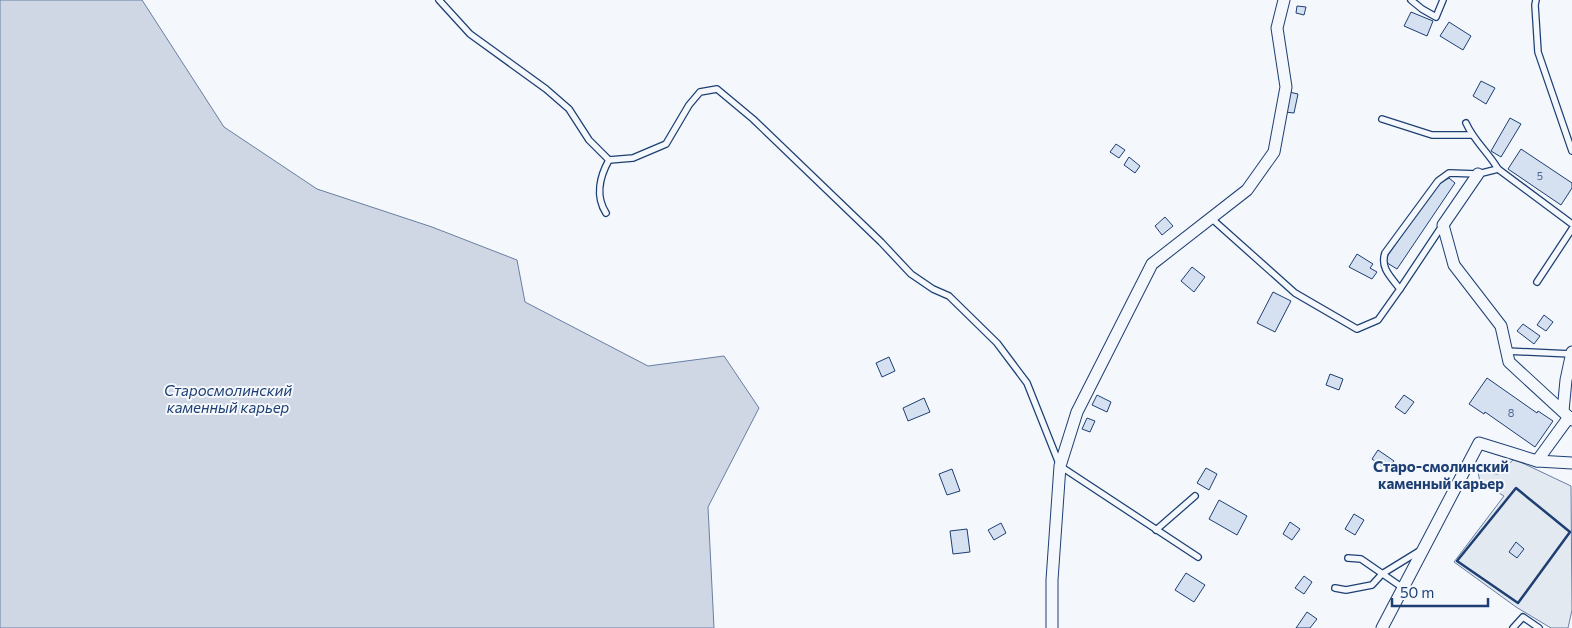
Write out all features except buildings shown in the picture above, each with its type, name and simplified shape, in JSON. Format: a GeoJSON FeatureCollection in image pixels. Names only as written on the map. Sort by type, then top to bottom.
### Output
{"type":"FeatureCollection","features":[{"type":"Feature","properties":{"kind":"street"},"geometry":{"type":"LineString","coordinates":[[1052,628],[1052,580],[1060,466],[1077,412],[1152,264],[1247,190],[1274,152],[1286,87],[1277,28],[1284,0]]}},
{"type":"Feature","properties":{"kind":"street"},"geometry":{"type":"LineString","coordinates":[[1478,174],[1443,225],[1454,265],[1501,326],[1509,362],[1568,416]]}},
{"type":"Feature","properties":{"kind":"street"},"geometry":{"type":"LineString","coordinates":[[1537,461],[1568,416],[1572,353]]}},
{"type":"Feature","properties":{"kind":"street"},"geometry":{"type":"LineString","coordinates":[[1382,628],[1479,443],[1537,461],[1572,462]]}},
{"type":"Feature","properties":{"kind":"lane"},"geometry":{"type":"LineString","coordinates":[[439,0],[470,34],[546,89],[569,109],[589,140],[609,160],[633,158],[666,144],[689,105],[700,92],[717,90],[782,147],[881,242],[910,274],[933,289],[949,296],[997,343],[1027,383],[1060,466],[1198,557]]}},
{"type":"Feature","properties":{"kind":"lane"},"geometry":{"type":"LineString","coordinates":[[1411,0],[1436,17],[1443,0]]}},
{"type":"Feature","properties":{"kind":"lane"},"geometry":{"type":"LineString","coordinates":[[1536,0],[1538,52],[1572,151]]}},
{"type":"Feature","properties":{"kind":"lane"},"geometry":{"type":"LineString","coordinates":[[1382,119],[1432,135],[1471,135]]}},
{"type":"Feature","properties":{"kind":"lane"},"geometry":{"type":"LineString","coordinates":[[1466,123],[1471,135],[1491,157],[1498,169],[1572,224]]}},
{"type":"Feature","properties":{"kind":"lane"},"geometry":{"type":"LineString","coordinates":[[606,212],[602,206],[599,184],[609,160]]}},
{"type":"Feature","properties":{"kind":"lane"},"geometry":{"type":"LineString","coordinates":[[1400,289],[1385,270],[1383,261],[1386,253],[1438,181],[1449,173],[1478,174],[1498,169]]}},
{"type":"Feature","properties":{"kind":"lane"},"geometry":{"type":"LineString","coordinates":[[1211,218],[1295,293],[1357,329],[1378,320],[1443,225]]}},
{"type":"Feature","properties":{"kind":"lane"},"geometry":{"type":"LineString","coordinates":[[1538,282],[1572,229]]}},
{"type":"Feature","properties":{"kind":"lane"},"geometry":{"type":"LineString","coordinates":[[1506,351],[1572,353]]}},
{"type":"Feature","properties":{"kind":"lane"},"geometry":{"type":"LineString","coordinates":[[1156,530],[1195,496]]}},
{"type":"Feature","properties":{"kind":"lane"},"geometry":{"type":"LineString","coordinates":[[1335,588],[1346,590],[1372,585],[1382,574],[1425,547]]}},
{"type":"Feature","properties":{"kind":"lane"},"geometry":{"type":"LineString","coordinates":[[1348,558],[1361,559],[1403,588]]}},
{"type":"Feature","properties":{"kind":"lane"},"geometry":{"type":"LineString","coordinates":[[1513,628],[1523,617],[1539,628]]}},
{"type":"Feature","properties":{"kind":"shaded area"},"geometry":{"type":"Polygon","coordinates":[[[1514,459],[1571,486],[1572,610],[1568,628],[1551,628],[1516,607],[1454,562],[1504,496],[1480,482],[1478,472],[1498,474],[1514,459]]]}},
{"type":"Feature","properties":{"kind":"water","name":"Старосмолинский каменный карьер"},"geometry":{"type":"Polygon","coordinates":[[[0,0],[142,0],[224,127],[317,189],[432,227],[517,260],[525,302],[648,366],[724,356],[759,408],[708,507],[714,628],[0,628],[0,0]]]}},
{"type":"Feature","properties":{"kind":"wall"},"geometry":{"type":"LineString","coordinates":[[1516,488],[1570,532],[1518,603],[1457,561],[1516,488]]}},
{"type":"Feature","properties":{"kind":"district","name":"Старо-смолинский каменный карьер"},"geometry":{"type":"Point","coordinates":[1441,476]}}]}
